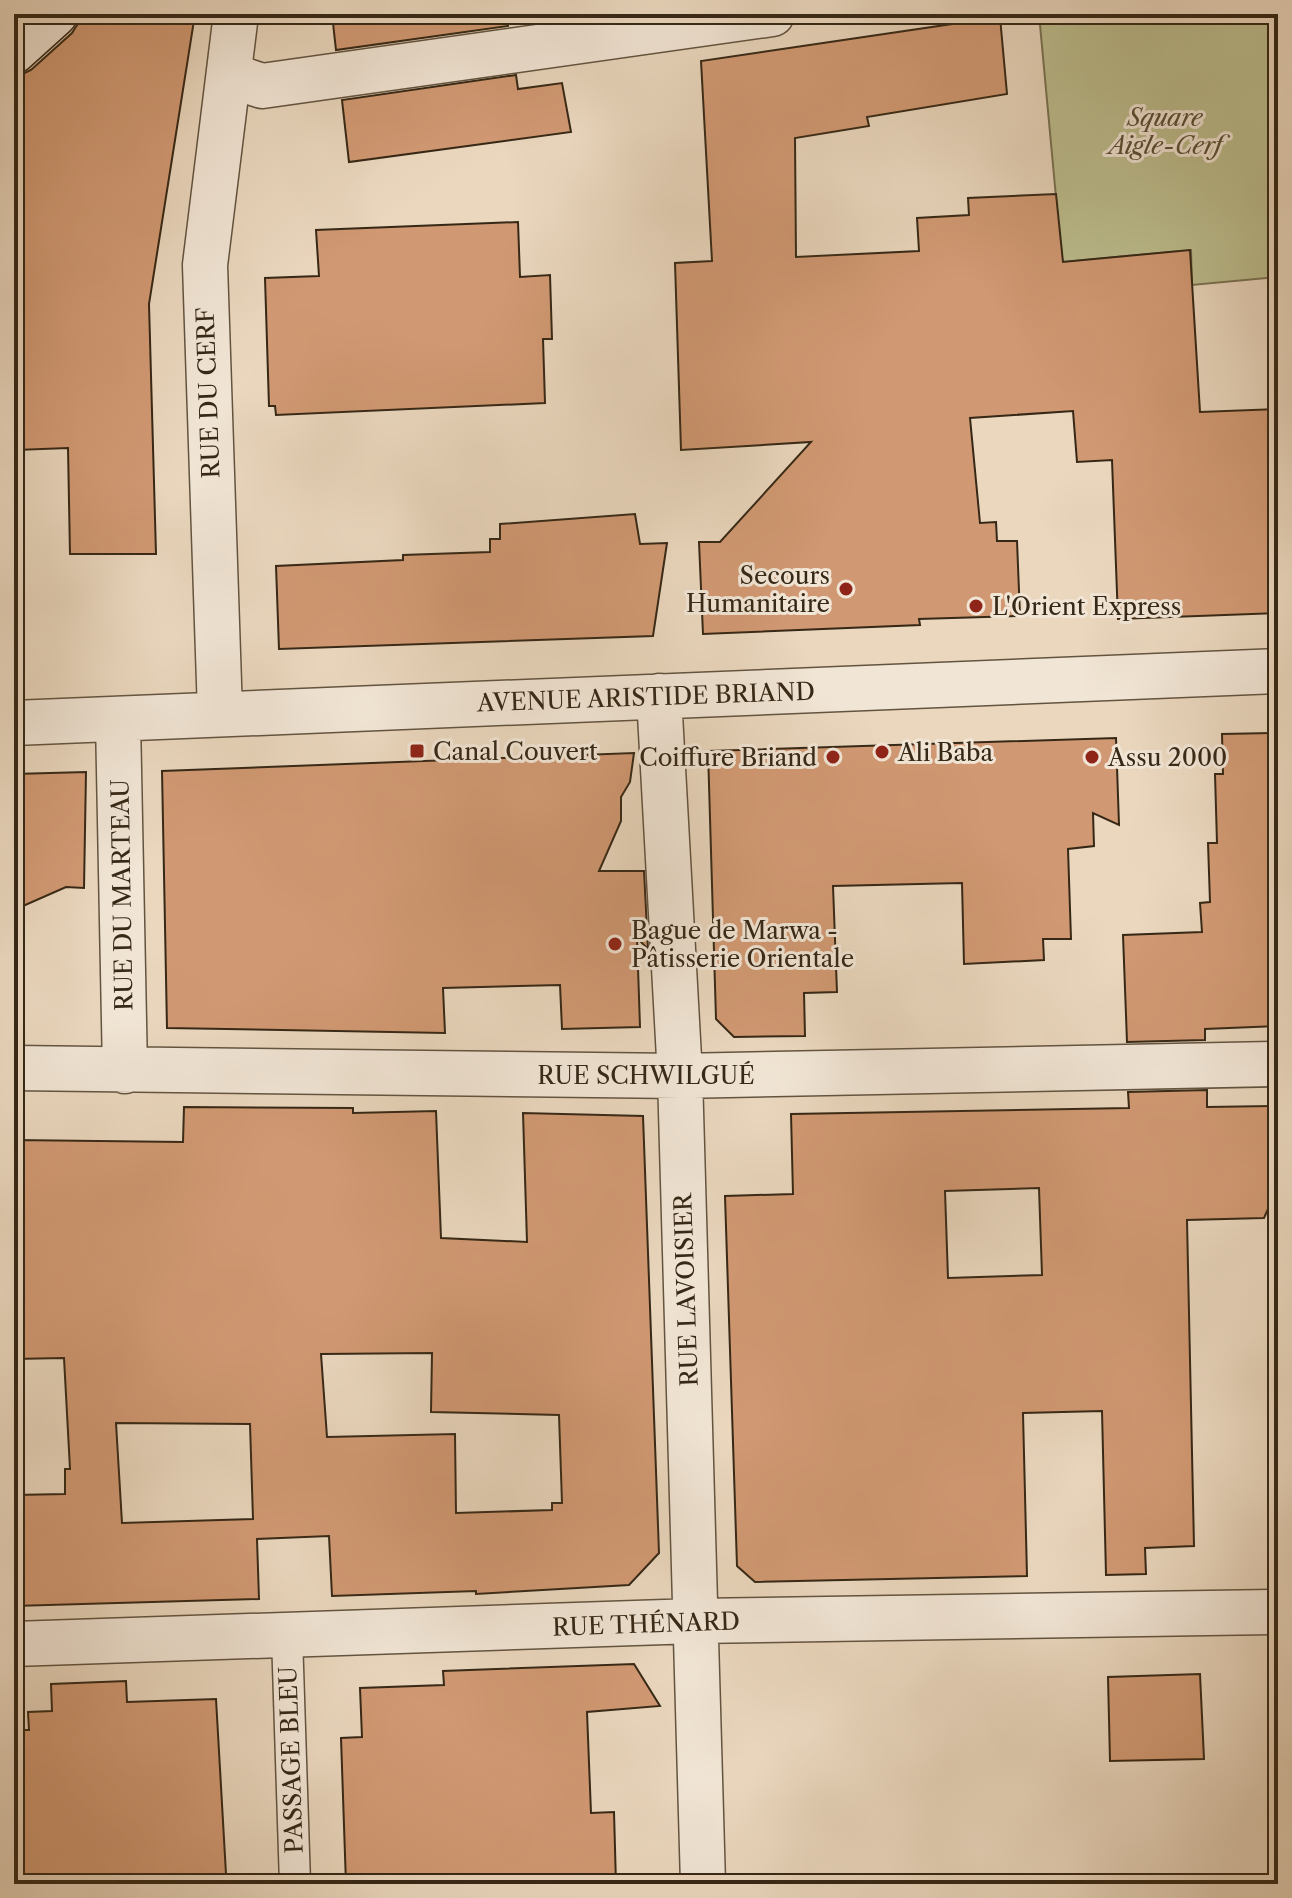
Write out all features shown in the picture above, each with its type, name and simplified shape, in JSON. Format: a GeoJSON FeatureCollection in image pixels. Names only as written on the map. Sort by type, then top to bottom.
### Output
{"type":"FeatureCollection","features":[{"type":"Feature","properties":{"kind":"street"},"geometry":{"type":"LineString","coordinates":[[14,51],[55,14]]}},
{"type":"Feature","properties":{"kind":"street","name":"RUE DU CERF"},"geometry":{"type":"LineString","coordinates":[[220,713],[205,265],[236,14]]}},
{"type":"Feature","properties":{"kind":"street"},"geometry":{"type":"LineString","coordinates":[[229,75],[262,86],[772,14]]}},
{"type":"Feature","properties":{"kind":"street","name":"AVENUE ARISTIDE BRIAND"},"geometry":{"type":"LineString","coordinates":[[14,723],[1278,671]]}},
{"type":"Feature","properties":{"kind":"street","name":"RUE LAVOISIER"},"geometry":{"type":"LineString","coordinates":[[659,696],[680,1076],[703,1884]]}},
{"type":"Feature","properties":{"kind":"street","name":"RUE DU MARTEAU"},"geometry":{"type":"LineString","coordinates":[[118,720],[125,1071]]}},
{"type":"Feature","properties":{"kind":"street","name":"RUE SCHWILGUÉ"},"geometry":{"type":"LineString","coordinates":[[14,1068],[680,1076],[1278,1064]]}},
{"type":"Feature","properties":{"kind":"street","name":"RUE THÉNARD"},"geometry":{"type":"LineString","coordinates":[[14,1644],[695,1621],[1278,1612]]}},
{"type":"Feature","properties":{"kind":"lane","name":"PASSAGE BLEU"},"geometry":{"type":"LineString","coordinates":[[287,1636],[295,1884]]}},
{"type":"Feature","properties":{"kind":"green space","name":"Square Aigle-Cerf"},"geometry":{"type":"Polygon","coordinates":[[[1039,14],[1278,14],[1278,277],[1192,285],[1191,250],[1062,262],[1039,14]]]}},
{"type":"Feature","properties":{"kind":"building"},"geometry":{"type":"Polygon","coordinates":[[[84,14],[195,14],[149,304],[156,554],[70,554],[68,448],[16,450],[14,78],[31,70],[72,33],[84,14]]]}},
{"type":"Feature","properties":{"kind":"building"},"geometry":{"type":"Polygon","coordinates":[[[332,14],[506,14],[508,26],[336,50],[332,14]]]}},
{"type":"Feature","properties":{"kind":"building"},"geometry":{"type":"Polygon","coordinates":[[[1000,17],[1007,94],[867,117],[869,126],[795,138],[796,257],[919,251],[917,218],[969,215],[968,198],[1056,194],[1063,262],[1190,250],[1200,412],[1278,409],[1278,613],[1118,619],[1112,460],[1077,462],[1073,411],[970,418],[980,523],[996,522],[997,541],[1017,541],[1020,616],[919,619],[920,625],[703,634],[699,542],[720,542],[811,442],[681,450],[675,263],[712,261],[701,61],[1000,17]]]}},
{"type":"Feature","properties":{"kind":"building"},"geometry":{"type":"Polygon","coordinates":[[[516,75],[518,89],[562,83],[571,132],[349,162],[342,100],[516,75]]]}},
{"type":"Feature","properties":{"kind":"building"},"geometry":{"type":"Polygon","coordinates":[[[518,222],[520,277],[550,275],[552,339],[543,339],[545,403],[276,415],[275,406],[269,406],[265,278],[319,276],[316,230],[518,222]]]}},
{"type":"Feature","properties":{"kind":"building"},"geometry":{"type":"Polygon","coordinates":[[[635,514],[640,544],[667,543],[653,636],[279,649],[276,566],[403,560],[403,555],[490,552],[490,539],[500,539],[500,524],[635,514]]]}},
{"type":"Feature","properties":{"kind":"building"},"geometry":{"type":"Polygon","coordinates":[[[1278,733],[1278,1026],[1205,1029],[1205,1040],[1127,1042],[1123,935],[1202,932],[1200,903],[1210,902],[1208,843],[1217,843],[1215,774],[1223,774],[1222,734],[1278,733]]]}},
{"type":"Feature","properties":{"kind":"building"},"geometry":{"type":"Polygon","coordinates":[[[1116,738],[1119,825],[1093,813],[1094,846],[1068,849],[1071,939],[1043,939],[1044,960],[964,964],[962,883],[833,886],[837,992],[804,993],[805,1036],[734,1037],[716,1019],[708,751],[1116,738]]]}},
{"type":"Feature","properties":{"kind":"building"},"geometry":{"type":"Polygon","coordinates":[[[634,753],[630,782],[621,797],[621,821],[599,871],[644,871],[648,949],[637,938],[640,1027],[562,1029],[560,985],[443,988],[445,1033],[167,1028],[162,771],[634,753]]]}},
{"type":"Feature","properties":{"kind":"building"},"geometry":{"type":"Polygon","coordinates":[[[86,772],[84,888],[66,887],[14,910],[14,774],[86,772]]]}},
{"type":"Feature","properties":{"kind":"building"},"geometry":{"type":"Polygon","coordinates":[[[1207,1090],[1207,1107],[1278,1106],[1278,1187],[1264,1218],[1187,1220],[1194,1546],[1145,1548],[1146,1574],[1106,1575],[1102,1411],[1023,1413],[1027,1576],[755,1582],[737,1566],[725,1196],[793,1194],[791,1114],[1129,1108],[1128,1092],[1207,1090]],[[1039,1188],[945,1191],[948,1278],[1042,1275],[1039,1188]]]}},
{"type":"Feature","properties":{"kind":"building"},"geometry":{"type":"Polygon","coordinates":[[[184,1107],[353,1108],[353,1113],[436,1111],[441,1238],[527,1242],[523,1113],[643,1116],[659,1553],[629,1585],[476,1594],[476,1591],[332,1596],[329,1536],[257,1539],[259,1599],[14,1606],[14,1495],[65,1494],[65,1469],[70,1469],[64,1358],[14,1359],[14,1140],[183,1142],[184,1107]],[[432,1353],[321,1354],[327,1437],[455,1434],[456,1513],[552,1510],[552,1503],[562,1503],[559,1415],[431,1412],[432,1353]],[[116,1423],[122,1523],[253,1519],[250,1424],[116,1423]]]}},
{"type":"Feature","properties":{"kind":"building"},"geometry":{"type":"Polygon","coordinates":[[[634,1664],[660,1706],[587,1712],[591,1813],[614,1812],[616,1884],[346,1884],[341,1738],[362,1737],[360,1688],[444,1685],[443,1671],[634,1664]]]}},
{"type":"Feature","properties":{"kind":"building"},"geometry":{"type":"Polygon","coordinates":[[[1200,1674],[1204,1759],[1110,1761],[1108,1677],[1200,1674]]]}},
{"type":"Feature","properties":{"kind":"building"},"geometry":{"type":"Polygon","coordinates":[[[126,1681],[127,1702],[216,1699],[226,1874],[144,1878],[145,1884],[14,1881],[14,1730],[29,1730],[28,1712],[52,1711],[51,1684],[126,1681]]]}},
{"type":"Feature","properties":{"kind":"place","name":"Secours Humanitaire"},"geometry":{"type":"Point","coordinates":[846,589]}},
{"type":"Feature","properties":{"kind":"place","name":"L'Orient Express"},"geometry":{"type":"Point","coordinates":[976,606]}},
{"type":"Feature","properties":{"kind":"place","name":"Canal Couvert"},"geometry":{"type":"Point","coordinates":[417,751]}},
{"type":"Feature","properties":{"kind":"place","name":"Ali Baba"},"geometry":{"type":"Point","coordinates":[882,752]}},
{"type":"Feature","properties":{"kind":"place","name":"Coiffure Briand"},"geometry":{"type":"Point","coordinates":[833,757]}},
{"type":"Feature","properties":{"kind":"place","name":"Assu 2000"},"geometry":{"type":"Point","coordinates":[1092,757]}},
{"type":"Feature","properties":{"kind":"place","name":"Bague de Marwa - Pâtisserie Orientale"},"geometry":{"type":"Point","coordinates":[615,944]}}]}
